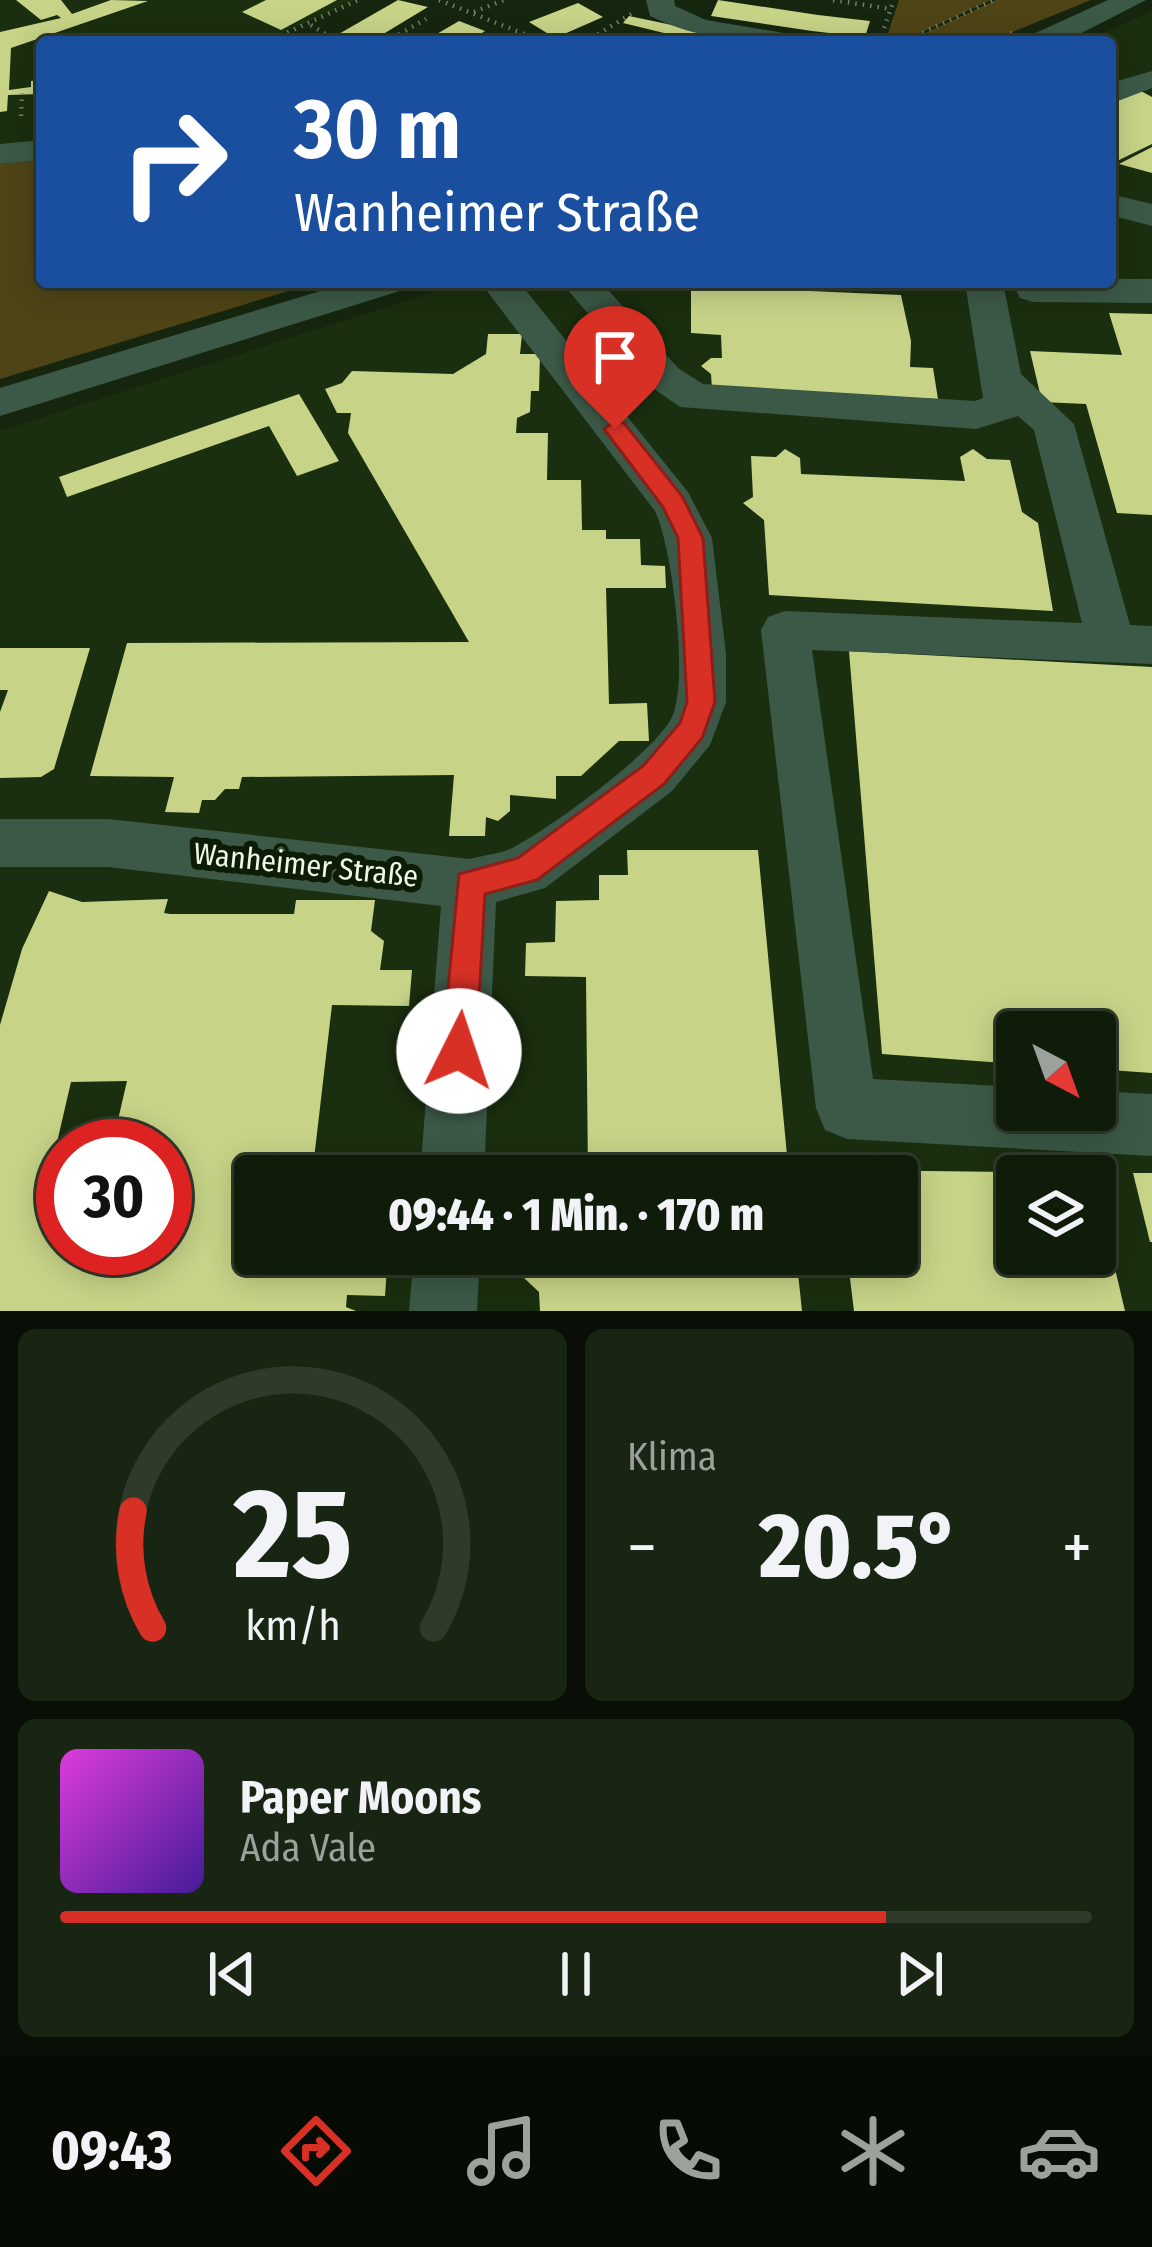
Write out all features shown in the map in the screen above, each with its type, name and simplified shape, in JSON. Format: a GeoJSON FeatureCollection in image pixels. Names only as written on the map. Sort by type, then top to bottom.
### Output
{"type":"FeatureCollection","features":[{"type":"Feature","properties":{"kind":"street"},"geometry":{"type":"LineString","coordinates":[[1053,36],[1132,0]]}},
{"type":"Feature","properties":{"kind":"street"},"geometry":{"type":"LineString","coordinates":[[660,5],[698,28],[747,36]]}},
{"type":"Feature","properties":{"kind":"street"},"geometry":{"type":"LineString","coordinates":[[0,154],[36,151]]}},
{"type":"Feature","properties":{"kind":"street"},"geometry":{"type":"LineString","coordinates":[[1116,206],[1152,215]]}},
{"type":"Feature","properties":{"kind":"street"},"geometry":{"type":"LineString","coordinates":[[0,402],[370,288]]}},
{"type":"Feature","properties":{"kind":"street","name":"Wanheimer Straße"},"geometry":{"type":"LineString","coordinates":[[0,843],[108,843],[470,884],[526,870],[654,775],[692,730],[701,702],[690,538],[673,502],[505,288]]}},
{"type":"Feature","properties":{"kind":"street"},"geometry":{"type":"LineString","coordinates":[[585,288],[664,376],[694,398],[976,415],[1004,406],[986,288]]}},
{"type":"Feature","properties":{"kind":"street"},"geometry":{"type":"LineString","coordinates":[[1032,288],[1152,291]]}},
{"type":"Feature","properties":{"kind":"street"},"geometry":{"type":"LineString","coordinates":[[1002,379],[1053,424],[1132,644],[785,630],[847,1108],[1152,1125]]}},
{"type":"Feature","properties":{"kind":"street"},"geometry":{"type":"LineString","coordinates":[[453,1155],[470,884]]}},
{"type":"Feature","properties":{"kind":"street"},"geometry":{"type":"LineString","coordinates":[[443,1311],[446,1275]]}},
{"type":"Feature","properties":{"kind":"path"},"geometry":{"type":"LineString","coordinates":[[283,36],[358,0]]}},
{"type":"Feature","properties":{"kind":"path"},"geometry":{"type":"LineString","coordinates":[[440,0],[529,36]]}},
{"type":"Feature","properties":{"kind":"path"},"geometry":{"type":"LineString","coordinates":[[471,13],[504,0]]}},
{"type":"Feature","properties":{"kind":"path"},"geometry":{"type":"LineString","coordinates":[[833,0],[891,9]]}},
{"type":"Feature","properties":{"kind":"path"},"geometry":{"type":"LineString","coordinates":[[881,36],[894,0]]}},
{"type":"Feature","properties":{"kind":"path"},"geometry":{"type":"LineString","coordinates":[[915,36],[994,0]]}},
{"type":"Feature","properties":{"kind":"path"},"geometry":{"type":"LineString","coordinates":[[594,36],[626,14],[660,5]]}},
{"type":"Feature","properties":{"kind":"path"},"geometry":{"type":"LineString","coordinates":[[396,36],[425,19]]}},
{"type":"Feature","properties":{"kind":"path"},"geometry":{"type":"LineString","coordinates":[[311,25],[328,36]]}},
{"type":"Feature","properties":{"kind":"path"},"geometry":{"type":"LineString","coordinates":[[21,116],[22,93]]}},
{"type":"Feature","properties":{"kind":"shaded area"},"geometry":{"type":"Polygon","coordinates":[[[0,0],[356,0],[277,36],[36,36],[36,145],[0,148],[0,0]]]}},
{"type":"Feature","properties":{"kind":"shaded area"},"geometry":{"type":"Polygon","coordinates":[[[899,0],[991,0],[914,36],[887,36],[899,0]]]}},
{"type":"Feature","properties":{"kind":"shaded area"},"geometry":{"type":"Polygon","coordinates":[[[996,0],[1091,0],[1003,36],[919,36],[996,0]]]}},
{"type":"Feature","properties":{"kind":"shaded area"},"geometry":{"type":"Polygon","coordinates":[[[1152,11],[1152,1311],[0,1311],[0,431],[446,288],[1116,288],[1116,36],[1097,36],[1152,11]]]}},
{"type":"Feature","properties":{"kind":"shaded area"},"geometry":{"type":"Polygon","coordinates":[[[36,161],[36,288],[298,288],[0,379],[0,164],[36,161]]]}},
{"type":"Feature","properties":{"kind":"building"},"geometry":{"type":"Polygon","coordinates":[[[16,0],[61,0],[72,14],[111,0],[148,1],[11,48],[9,90],[31,87],[31,81],[36,81],[36,94],[8,95],[7,111],[0,112],[0,32],[61,18],[41,20],[16,0]]]}},
{"type":"Feature","properties":{"kind":"building"},"geometry":{"type":"Polygon","coordinates":[[[266,0],[337,0],[281,30],[242,12],[266,0]]]}},
{"type":"Feature","properties":{"kind":"building"},"geometry":{"type":"Polygon","coordinates":[[[398,0],[428,7],[380,36],[337,35],[398,0]]]}},
{"type":"Feature","properties":{"kind":"building"},"geometry":{"type":"Polygon","coordinates":[[[718,0],[870,21],[865,36],[856,36],[711,16],[718,0]]]}},
{"type":"Feature","properties":{"kind":"building"},"geometry":{"type":"Polygon","coordinates":[[[578,3],[603,17],[560,36],[529,22],[578,3]]]}},
{"type":"Feature","properties":{"kind":"building"},"geometry":{"type":"Polygon","coordinates":[[[629,16],[710,36],[676,36],[623,23],[629,16]]]}},
{"type":"Feature","properties":{"kind":"building"},"geometry":{"type":"Polygon","coordinates":[[[459,21],[485,31],[477,36],[433,36],[459,21]]]}},
{"type":"Feature","properties":{"kind":"building"},"geometry":{"type":"Polygon","coordinates":[[[1139,90],[1152,97],[1152,144],[1116,162],[1116,101],[1139,90]]]}},
{"type":"Feature","properties":{"kind":"building"},"geometry":{"type":"Polygon","coordinates":[[[1152,147],[1152,173],[1119,164],[1152,147]]]}},
{"type":"Feature","properties":{"kind":"building"},"geometry":{"type":"Polygon","coordinates":[[[691,288],[901,295],[911,341],[910,367],[933,368],[938,399],[712,389],[711,374],[701,366],[711,358],[722,358],[721,335],[691,333],[691,288]]]}},
{"type":"Feature","properties":{"kind":"building"},"geometry":{"type":"Polygon","coordinates":[[[1109,313],[1152,314],[1152,515],[1117,513],[1086,404],[1042,402],[1030,351],[1122,355],[1109,313]]]}},
{"type":"Feature","properties":{"kind":"building"},"geometry":{"type":"Polygon","coordinates":[[[488,334],[522,334],[520,354],[540,354],[539,391],[531,391],[530,412],[517,418],[516,433],[548,433],[547,480],[581,480],[582,530],[606,530],[606,539],[640,539],[641,565],[665,566],[666,588],[606,588],[609,704],[647,703],[649,741],[619,741],[581,776],[556,776],[556,799],[510,795],[510,811],[498,821],[486,817],[485,836],[449,836],[454,775],[242,777],[239,789],[225,789],[215,800],[202,800],[199,813],[165,812],[174,777],[90,776],[127,643],[469,642],[348,433],[351,413],[337,413],[325,389],[342,383],[352,371],[453,374],[486,354],[488,334]]]}},
{"type":"Feature","properties":{"kind":"building"},"geometry":{"type":"Polygon","coordinates":[[[299,394],[339,461],[297,476],[269,426],[67,497],[59,477],[299,394]]]}},
{"type":"Feature","properties":{"kind":"building"},"geometry":{"type":"Polygon","coordinates":[[[785,449],[800,458],[801,474],[965,481],[960,457],[973,449],[987,459],[1010,460],[1022,512],[1038,523],[1053,611],[769,595],[764,520],[743,503],[753,497],[751,456],[776,457],[785,449]]]}},
{"type":"Feature","properties":{"kind":"building"},"geometry":{"type":"Polygon","coordinates":[[[0,648],[90,648],[54,769],[41,777],[0,778],[0,712],[8,690],[0,690],[0,648]]]}},
{"type":"Feature","properties":{"kind":"building"},"geometry":{"type":"Polygon","coordinates":[[[849,651],[1152,667],[1152,1073],[1116,1070],[1116,1011],[996,1011],[996,1062],[882,1054],[849,651]]]}},
{"type":"Feature","properties":{"kind":"building"},"geometry":{"type":"Polygon","coordinates":[[[627,850],[758,850],[787,1155],[588,1155],[586,977],[525,976],[526,943],[555,942],[556,901],[599,900],[599,875],[628,875],[627,850]]]}},
{"type":"Feature","properties":{"kind":"building"},"geometry":{"type":"Polygon","coordinates":[[[49,891],[82,902],[168,899],[164,913],[170,914],[294,914],[296,900],[375,900],[371,931],[384,941],[380,970],[412,970],[409,1006],[332,1005],[314,1155],[234,1155],[234,1275],[386,1275],[385,1296],[347,1295],[346,1307],[356,1311],[0,1311],[0,1025],[22,949],[49,891]]]}},
{"type":"Feature","properties":{"kind":"building"},"geometry":{"type":"Polygon","coordinates":[[[918,1171],[996,1172],[996,1275],[1116,1273],[1125,1311],[854,1311],[850,1275],[918,1275],[918,1171]]]}},
{"type":"Feature","properties":{"kind":"building"},"geometry":{"type":"Polygon","coordinates":[[[1133,1173],[1152,1173],[1152,1242],[1150,1242],[1133,1173]]]}},
{"type":"Feature","properties":{"kind":"building"},"geometry":{"type":"Polygon","coordinates":[[[798,1275],[802,1311],[540,1311],[539,1292],[523,1277],[798,1275]]]}},
{"type":"Feature","properties":{"kind":"route"},"geometry":{"type":"LineString","coordinates":[[459,1051],[470,884],[526,870],[654,775],[692,730],[701,702],[702,654],[690,538],[673,502],[615,429]]}}]}
